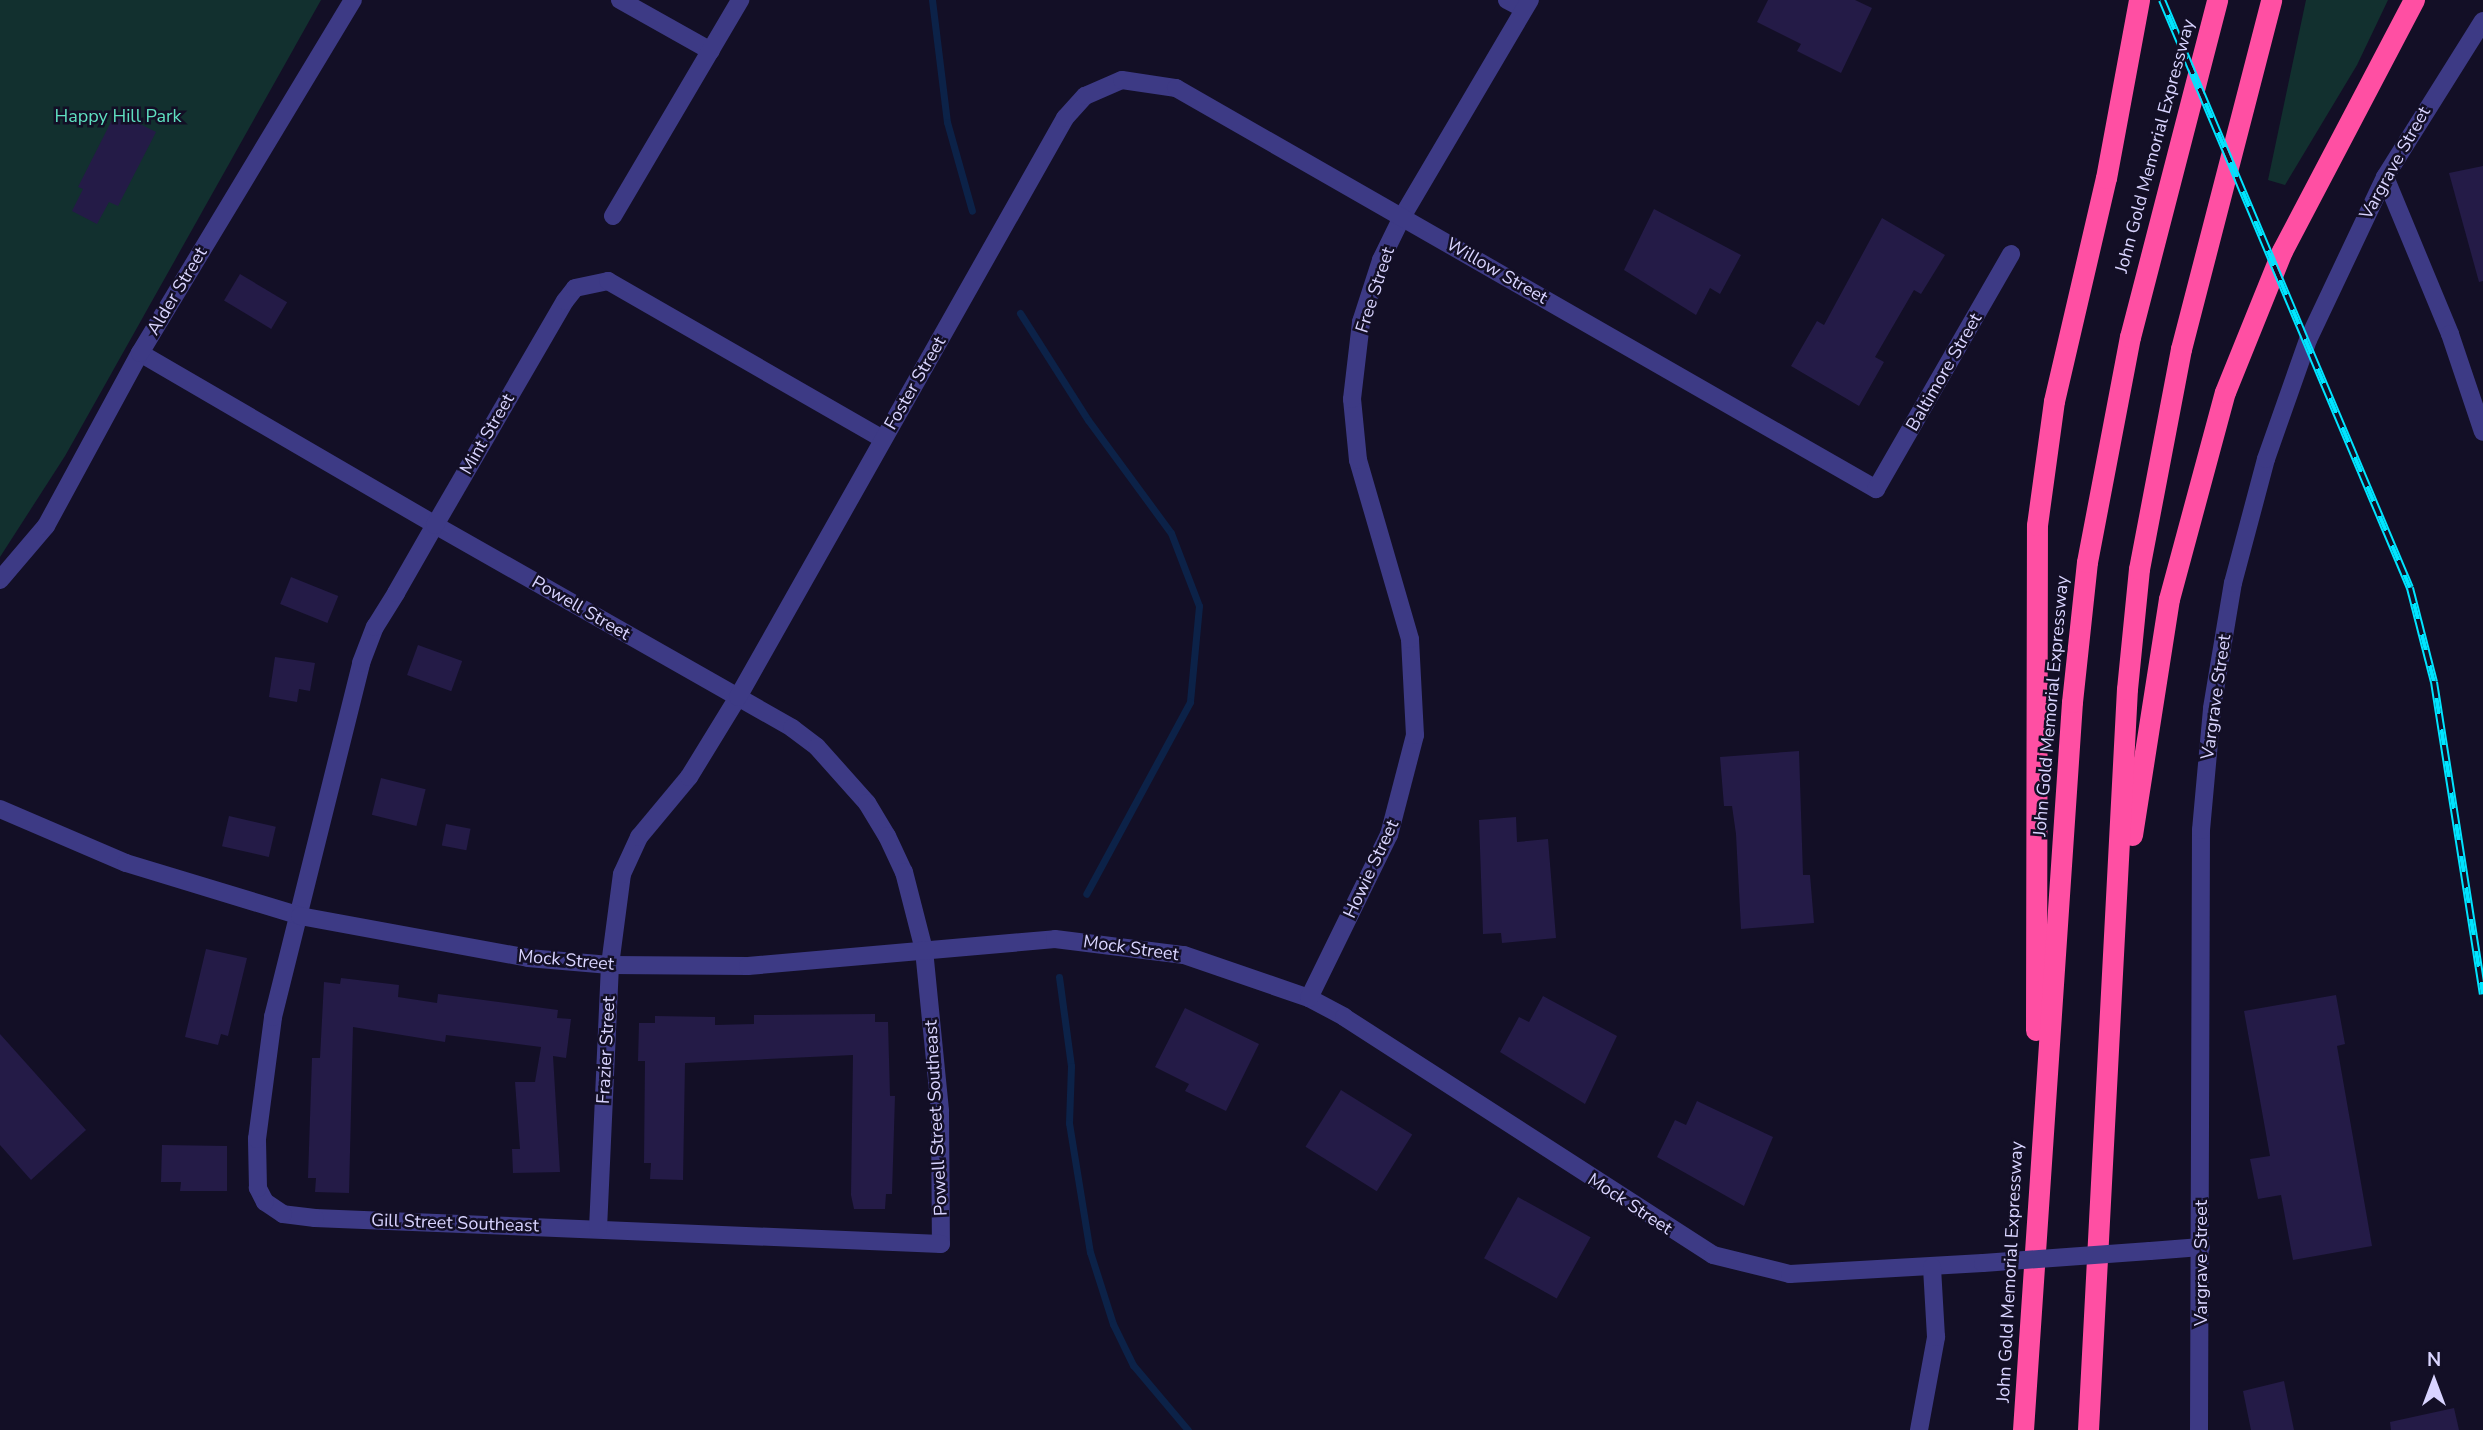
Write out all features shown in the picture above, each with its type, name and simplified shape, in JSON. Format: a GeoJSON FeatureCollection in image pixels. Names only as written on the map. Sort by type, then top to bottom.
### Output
{"type":"FeatureCollection","features":[{"type":"Feature","properties":{"kind":"highway"},"geometry":{"type":"LineString","coordinates":[[2036,1204],[2037,525],[2054,401],[2106,178],[2140,0]]}},
{"type":"Feature","properties":{"kind":"highway","name":"John Gold Memorial Expressway"},"geometry":{"type":"LineString","coordinates":[[2023,1430],[2036,1204],[2087,562],[2130,337],[2217,0]]}},
{"type":"Feature","properties":{"kind":"highway"},"geometry":{"type":"LineString","coordinates":[[2088,1430],[2130,639],[2151,496],[2181,349],[2271,0]]}},
{"type":"Feature","properties":{"kind":"highway"},"geometry":{"type":"LineString","coordinates":[[2115,947],[2169,599],[2202,463],[2282,251],[2414,0]]}},
{"type":"Feature","properties":{"kind":"street","name":"Alder Street"},"geometry":{"type":"LineString","coordinates":[[0,580],[46,526],[140,354],[353,0]]}},
{"type":"Feature","properties":{"kind":"street"},"geometry":{"type":"LineString","coordinates":[[620,0],[711,51]]}},
{"type":"Feature","properties":{"kind":"street"},"geometry":{"type":"LineString","coordinates":[[613,216],[740,0]]}},
{"type":"Feature","properties":{"kind":"street"},"geometry":{"type":"LineString","coordinates":[[1507,0],[1527,5]]}},
{"type":"Feature","properties":{"kind":"street","name":"Free Street"},"geometry":{"type":"LineString","coordinates":[[1415,735],[1410,639],[1371,519],[1352,399],[1361,322],[1381,260],[1402,217],[1527,5]]}},
{"type":"Feature","properties":{"kind":"street","name":"Vargrave Street"},"geometry":{"type":"LineString","coordinates":[[2199,1430],[2201,830],[2221,648],[2248,522],[2285,399],[2385,177],[2483,21]]}},
{"type":"Feature","properties":{"kind":"street","name":"Willow Street"},"geometry":{"type":"LineString","coordinates":[[1110,85],[1137,79],[1176,88],[1876,489]]}},
{"type":"Feature","properties":{"kind":"street","name":"Foster Street"},"geometry":{"type":"LineString","coordinates":[[738,698],[1065,118],[1085,96],[1110,85]]}},
{"type":"Feature","properties":{"kind":"street"},"geometry":{"type":"LineString","coordinates":[[2385,177],[2450,334],[2483,432]]}},
{"type":"Feature","properties":{"kind":"street","name":"Baltimore Street"},"geometry":{"type":"LineString","coordinates":[[1876,489],[2011,254]]}},
{"type":"Feature","properties":{"kind":"street","name":"Mint Street"},"geometry":{"type":"LineString","coordinates":[[300,916],[368,645],[565,301],[593,281],[608,281],[884,439]]}},
{"type":"Feature","properties":{"kind":"street","name":"Powell Street"},"geometry":{"type":"LineString","coordinates":[[140,354],[738,698],[817,747],[867,803],[904,872],[924,950]]}},
{"type":"Feature","properties":{"kind":"street","name":"Frazier Street"},"geometry":{"type":"LineString","coordinates":[[598,1229],[610,965],[622,874],[639,837],[689,776],[738,698]]}},
{"type":"Feature","properties":{"kind":"street","name":"Howie Street"},"geometry":{"type":"LineString","coordinates":[[1309,998],[1389,835],[1415,735]]}},
{"type":"Feature","properties":{"kind":"street","name":"Mock Street"},"geometry":{"type":"LineString","coordinates":[[0,809],[126,863],[300,916],[448,947],[610,965],[748,966],[1055,939],[1127,944],[1184,955],[1309,998],[1713,1255],[1790,1274],[1931,1267],[2201,1247]]}},
{"type":"Feature","properties":{"kind":"street","name":"Gill Street Southeast"},"geometry":{"type":"LineString","coordinates":[[300,916],[272,1017],[261,1097],[256,1174],[265,1202],[283,1214],[315,1218],[941,1244]]}},
{"type":"Feature","properties":{"kind":"street","name":"Powell Street Southeast"},"geometry":{"type":"LineString","coordinates":[[924,950],[940,1111],[941,1244]]}},
{"type":"Feature","properties":{"kind":"street"},"geometry":{"type":"LineString","coordinates":[[1919,1430],[1936,1337],[1931,1267]]}},
{"type":"Feature","properties":{"kind":"green space","name":"Happy Hill Park"},"geometry":{"type":"Polygon","coordinates":[[[0,0],[321,0],[65,456],[0,557],[0,0]]]}},
{"type":"Feature","properties":{"kind":"green space"},"geometry":{"type":"Polygon","coordinates":[[[2306,0],[2388,0],[2357,65],[2285,185],[2268,180],[2306,0]]]}},
{"type":"Feature","properties":{"kind":"building"},"geometry":{"type":"Polygon","coordinates":[[[1768,0],[1855,0],[1872,8],[1841,73],[1797,51],[1801,44],[1757,22],[1768,0]]]}},
{"type":"Feature","properties":{"kind":"building"},"geometry":{"type":"Polygon","coordinates":[[[116,112],[156,132],[118,206],[109,202],[97,224],[72,211],[83,189],[78,187],[116,112]]]}},
{"type":"Feature","properties":{"kind":"building"},"geometry":{"type":"Polygon","coordinates":[[[2483,166],[2483,281],[2479,282],[2449,173],[2483,166]]]}},
{"type":"Feature","properties":{"kind":"building"},"geometry":{"type":"Polygon","coordinates":[[[1654,209],[1741,255],[1720,294],[1710,288],[1696,315],[1624,270],[1654,209]]]}},
{"type":"Feature","properties":{"kind":"building"},"geometry":{"type":"Polygon","coordinates":[[[1882,218],[1945,255],[1921,294],[1914,290],[1875,357],[1884,362],[1859,406],[1791,366],[1817,321],[1824,325],[1882,218]]]}},
{"type":"Feature","properties":{"kind":"building"},"geometry":{"type":"Polygon","coordinates":[[[240,274],[287,302],[271,329],[224,301],[240,274]]]}},
{"type":"Feature","properties":{"kind":"building"},"geometry":{"type":"Polygon","coordinates":[[[291,577],[338,596],[327,623],[280,604],[291,577]]]}},
{"type":"Feature","properties":{"kind":"building"},"geometry":{"type":"Polygon","coordinates":[[[418,645],[462,661],[451,691],[407,675],[418,645]]]}},
{"type":"Feature","properties":{"kind":"building"},"geometry":{"type":"Polygon","coordinates":[[[275,657],[315,663],[310,691],[299,689],[297,702],[269,697],[275,657]]]}},
{"type":"Feature","properties":{"kind":"building"},"geometry":{"type":"Polygon","coordinates":[[[1799,751],[1803,875],[1810,875],[1814,923],[1741,929],[1736,834],[1732,806],[1724,806],[1720,757],[1799,751]]]}},
{"type":"Feature","properties":{"kind":"building"},"geometry":{"type":"Polygon","coordinates":[[[381,778],[426,789],[416,826],[372,815],[381,778]]]}},
{"type":"Feature","properties":{"kind":"building"},"geometry":{"type":"Polygon","coordinates":[[[229,816],[276,827],[269,857],[222,846],[229,816]]]}},
{"type":"Feature","properties":{"kind":"building"},"geometry":{"type":"Polygon","coordinates":[[[1516,817],[1517,842],[1548,839],[1556,938],[1502,943],[1501,933],[1483,934],[1479,820],[1516,817]]]}},
{"type":"Feature","properties":{"kind":"building"},"geometry":{"type":"Polygon","coordinates":[[[446,824],[471,829],[466,850],[442,846],[446,824]]]}},
{"type":"Feature","properties":{"kind":"building"},"geometry":{"type":"Polygon","coordinates":[[[206,949],[247,958],[228,1036],[221,1034],[218,1045],[185,1037],[206,949]]]}},
{"type":"Feature","properties":{"kind":"building"},"geometry":{"type":"Polygon","coordinates":[[[341,978],[399,985],[398,997],[437,1003],[438,994],[558,1010],[557,1018],[571,1019],[566,1058],[553,1056],[560,1172],[513,1173],[512,1149],[520,1149],[515,1082],[535,1082],[541,1047],[446,1035],[445,1042],[353,1027],[349,1193],[315,1192],[316,1178],[308,1178],[312,1058],[320,1058],[324,982],[340,984],[341,978]]]}},
{"type":"Feature","properties":{"kind":"building"},"geometry":{"type":"Polygon","coordinates":[[[2336,995],[2345,1044],[2337,1046],[2372,1246],[2293,1260],[2281,1195],[2258,1199],[2250,1159],[2270,1156],[2244,1011],[2336,995]]]}},
{"type":"Feature","properties":{"kind":"building"},"geometry":{"type":"Polygon","coordinates":[[[1543,996],[1617,1036],[1585,1104],[1500,1052],[1519,1017],[1529,1022],[1543,996]]]}},
{"type":"Feature","properties":{"kind":"building"},"geometry":{"type":"Polygon","coordinates":[[[1185,1008],[1259,1044],[1226,1111],[1185,1091],[1189,1084],[1155,1067],[1185,1008]]]}},
{"type":"Feature","properties":{"kind":"building"},"geometry":{"type":"Polygon","coordinates":[[[875,1014],[875,1022],[888,1022],[890,1096],[895,1096],[892,1194],[886,1194],[885,1209],[854,1209],[851,1195],[853,1055],[685,1063],[683,1180],[650,1179],[651,1163],[644,1163],[645,1061],[638,1061],[639,1023],[655,1023],[655,1016],[715,1017],[715,1025],[754,1024],[754,1015],[875,1014]]]}},
{"type":"Feature","properties":{"kind":"building"},"geometry":{"type":"Polygon","coordinates":[[[0,1034],[86,1130],[31,1180],[0,1145],[0,1034]]]}},
{"type":"Feature","properties":{"kind":"building"},"geometry":{"type":"Polygon","coordinates":[[[1341,1090],[1412,1135],[1377,1191],[1305,1147],[1341,1090]]]}},
{"type":"Feature","properties":{"kind":"building"},"geometry":{"type":"Polygon","coordinates":[[[1697,1101],[1773,1137],[1744,1206],[1657,1157],[1675,1120],[1686,1125],[1697,1101]]]}},
{"type":"Feature","properties":{"kind":"building"},"geometry":{"type":"Polygon","coordinates":[[[162,1145],[227,1146],[227,1191],[180,1191],[181,1182],[161,1182],[162,1145]]]}},
{"type":"Feature","properties":{"kind":"building"},"geometry":{"type":"Polygon","coordinates":[[[1518,1197],[1591,1237],[1557,1298],[1484,1258],[1518,1197]]]}},
{"type":"Feature","properties":{"kind":"building"},"geometry":{"type":"Polygon","coordinates":[[[2284,1381],[2294,1430],[2251,1430],[2243,1391],[2284,1381]]]}},
{"type":"Feature","properties":{"kind":"building"},"geometry":{"type":"Polygon","coordinates":[[[2454,1408],[2459,1430],[2391,1430],[2390,1422],[2454,1408]]]}},
{"type":"Feature","properties":{"kind":"waterway"},"geometry":{"type":"LineString","coordinates":[[932,0],[947,122],[972,211]]}},
{"type":"Feature","properties":{"kind":"waterway"},"geometry":{"type":"LineString","coordinates":[[1020,313],[1088,420],[1171,533],[1199,606],[1190,702],[1086,894]]}},
{"type":"Feature","properties":{"kind":"waterway"},"geometry":{"type":"LineString","coordinates":[[1059,977],[1071,1066],[1069,1123],[1090,1252],[1113,1324],[1133,1365],[1188,1430]]}},
{"type":"Feature","properties":{"kind":"railway"},"geometry":{"type":"LineString","coordinates":[[2162,0],[2410,588],[2434,682],[2483,994]]}}]}
